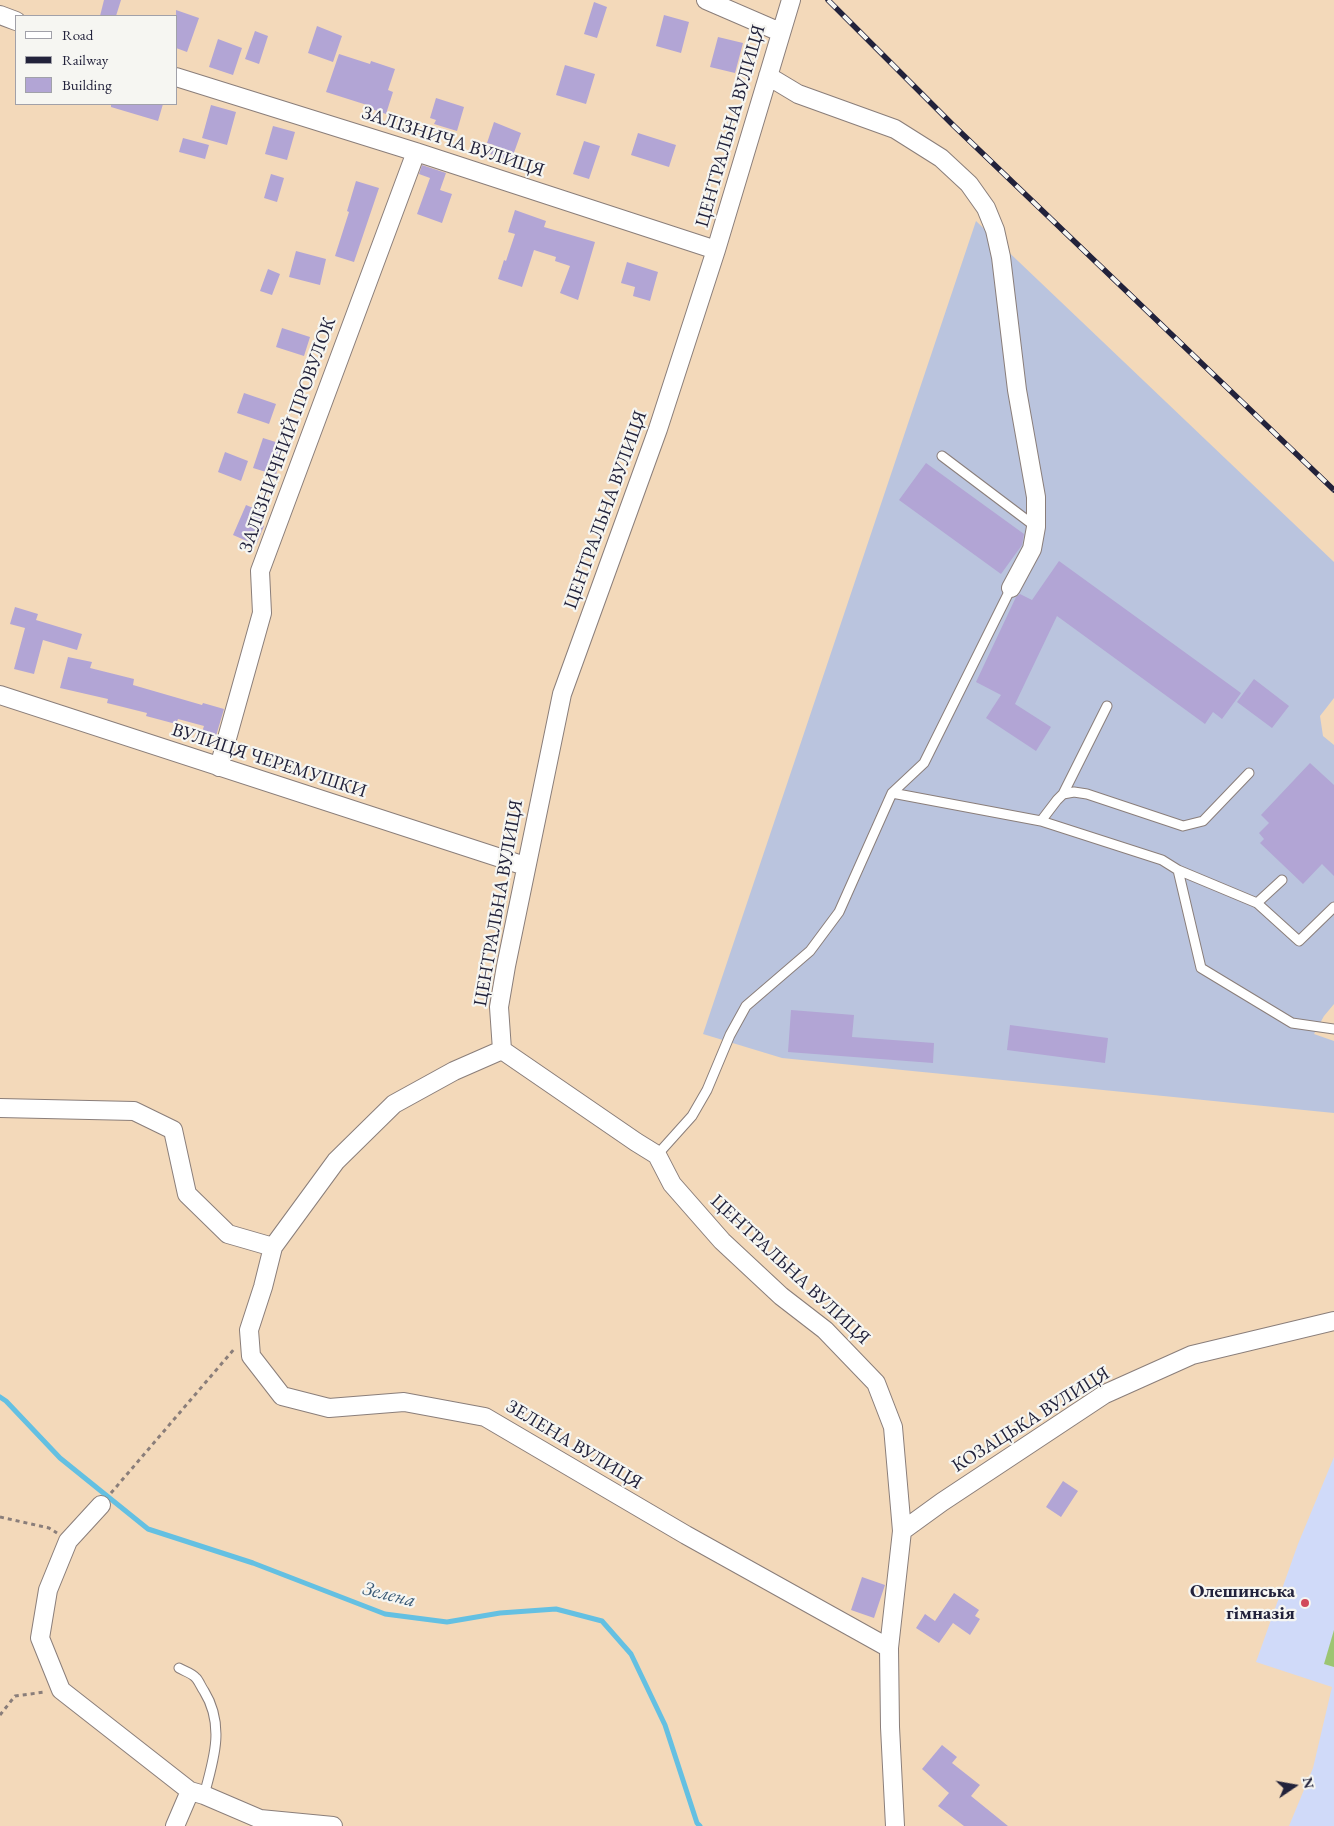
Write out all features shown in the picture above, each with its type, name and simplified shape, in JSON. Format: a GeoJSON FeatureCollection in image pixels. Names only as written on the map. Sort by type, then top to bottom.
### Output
{"type":"FeatureCollection","features":[{"type":"Feature","properties":{"kind":"street"},"geometry":{"type":"LineString","coordinates":[[706,0],[780,32]]}},
{"type":"Feature","properties":{"kind":"street","name":"ЦЕНТРАЛЬНА ВУЛИЦЯ"},"geometry":{"type":"LineString","coordinates":[[502,1050],[499,1007],[525,866],[562,694],[658,429],[716,250],[791,0]]}},
{"type":"Feature","properties":{"kind":"street"},"geometry":{"type":"LineString","coordinates":[[0,15],[15,21]]}},
{"type":"Feature","properties":{"kind":"street"},"geometry":{"type":"LineString","coordinates":[[768,76],[798,94],[895,129],[941,158],[969,184],[986,208],[996,230],[1001,257],[1017,390],[1036,497],[1036,527],[1032,549],[1011,588]]}},
{"type":"Feature","properties":{"kind":"street","name":"ЗАЛІЗНИЧА ВУЛИЦЯ"},"geometry":{"type":"LineString","coordinates":[[178,78],[416,152],[716,250]]}},
{"type":"Feature","properties":{"kind":"street","name":"ЗАЛІЗНИЧНИЙ ПРОВУЛОК"},"geometry":{"type":"LineString","coordinates":[[219,767],[262,613],[260,570],[416,152]]}},
{"type":"Feature","properties":{"kind":"street","name":"ВУЛИЦЯ ЧЕРЕМУШКИ"},"geometry":{"type":"LineString","coordinates":[[0,695],[525,866]]}},
{"type":"Feature","properties":{"kind":"street"},"geometry":{"type":"LineString","coordinates":[[249,1330],[263,1288],[273,1247],[336,1161],[394,1104],[454,1071],[502,1050],[657,1155]]}},
{"type":"Feature","properties":{"kind":"street"},"geometry":{"type":"LineString","coordinates":[[0,1108],[134,1111],[158,1122],[173,1130],[187,1194],[228,1234],[273,1247]]}},
{"type":"Feature","properties":{"kind":"street","name":"ЦЕНТРАЛЬНА ВУЛИЦЯ"},"geometry":{"type":"LineString","coordinates":[[657,1155],[672,1184],[722,1241],[781,1296],[825,1330],[876,1383],[893,1427],[902,1531],[889,1648],[890,1727],[895,1826]]}},
{"type":"Feature","properties":{"kind":"street","name":"КОЗАЦЬКА ВУЛИЦЯ"},"geometry":{"type":"LineString","coordinates":[[902,1531],[942,1502],[1105,1394],[1192,1355],[1334,1321]]}},
{"type":"Feature","properties":{"kind":"street","name":"ЗЕЛЕНА ВУЛИЦЯ"},"geometry":{"type":"LineString","coordinates":[[249,1330],[251,1356],[282,1396],[329,1408],[404,1402],[485,1417],[686,1535],[889,1648]]}},
{"type":"Feature","properties":{"kind":"street"},"geometry":{"type":"LineString","coordinates":[[100,1505],[68,1541],[48,1590],[40,1638],[61,1690],[197,1793],[260,1819],[333,1826]]}},
{"type":"Feature","properties":{"kind":"street"},"geometry":{"type":"LineString","coordinates":[[175,1826],[197,1793]]}},
{"type":"Feature","properties":{"kind":"lane"},"geometry":{"type":"LineString","coordinates":[[942,456],[1036,527]]}},
{"type":"Feature","properties":{"kind":"lane"},"geometry":{"type":"LineString","coordinates":[[657,1155],[696,1110],[707,1090],[730,1035],[746,1006],[810,951],[839,912],[892,793],[924,763],[1011,588]]}},
{"type":"Feature","properties":{"kind":"lane"},"geometry":{"type":"LineString","coordinates":[[1041,821],[1064,794],[1107,706]]}},
{"type":"Feature","properties":{"kind":"lane"},"geometry":{"type":"LineString","coordinates":[[1064,794],[1074,792],[1088,794],[1183,826],[1204,822],[1249,773]]}},
{"type":"Feature","properties":{"kind":"lane"},"geometry":{"type":"LineString","coordinates":[[892,793],[1041,821],[1162,860],[1178,870],[1257,903],[1299,941],[1334,906]]}},
{"type":"Feature","properties":{"kind":"lane"},"geometry":{"type":"LineString","coordinates":[[1178,870],[1201,968],[1292,1023],[1334,1029]]}},
{"type":"Feature","properties":{"kind":"lane"},"geometry":{"type":"LineString","coordinates":[[1257,903],[1282,880]]}},
{"type":"Feature","properties":{"kind":"lane"},"geometry":{"type":"LineString","coordinates":[[179,1668],[195,1677],[209,1700],[216,1723],[216,1742],[211,1770],[197,1793]]}},
{"type":"Feature","properties":{"kind":"path"},"geometry":{"type":"LineString","coordinates":[[123,1480],[249,1330]]}},
{"type":"Feature","properties":{"kind":"path"},"geometry":{"type":"LineString","coordinates":[[0,1517],[50,1528],[68,1541]]}},
{"type":"Feature","properties":{"kind":"path"},"geometry":{"type":"LineString","coordinates":[[0,1715],[15,1696],[61,1690]]}},
{"type":"Feature","properties":{"kind":"shaded area"},"geometry":{"type":"Polygon","coordinates":[[[976,221],[1334,562],[1334,698],[1320,716],[1323,736],[1334,745],[1334,1004],[1324,1016],[1314,1034],[1334,1041],[1334,1113],[782,1058],[703,1034],[976,221]]]}},
{"type":"Feature","properties":{"kind":"shaded area","name":"Олешинська гімназія"},"geometry":{"type":"Polygon","coordinates":[[[1334,1457],[1334,1826],[1289,1826],[1313,1768],[1332,1687],[1256,1662],[1298,1544],[1334,1457]]]}},
{"type":"Feature","properties":{"kind":"green space"},"geometry":{"type":"Polygon","coordinates":[[[1334,1630],[1334,1667],[1324,1664],[1334,1630]]]}},
{"type":"Feature","properties":{"kind":"building"},"geometry":{"type":"Polygon","coordinates":[[[104,0],[121,0],[116,15],[100,15],[104,0]]]}},
{"type":"Feature","properties":{"kind":"building"},"geometry":{"type":"Polygon","coordinates":[[[594,2],[607,7],[597,38],[584,34],[594,2]]]}},
{"type":"Feature","properties":{"kind":"building"},"geometry":{"type":"Polygon","coordinates":[[[176,10],[199,18],[187,52],[178,49],[178,15],[176,15],[176,10]]]}},
{"type":"Feature","properties":{"kind":"building"},"geometry":{"type":"Polygon","coordinates":[[[664,15],[689,22],[681,53],[656,46],[664,15]]]}},
{"type":"Feature","properties":{"kind":"building"},"geometry":{"type":"Polygon","coordinates":[[[317,26],[342,36],[333,62],[308,53],[317,26]]]}},
{"type":"Feature","properties":{"kind":"building"},"geometry":{"type":"Polygon","coordinates":[[[255,31],[268,36],[259,64],[245,59],[255,31]]]}},
{"type":"Feature","properties":{"kind":"building"},"geometry":{"type":"Polygon","coordinates":[[[718,37],[743,43],[735,73],[710,67],[718,37]]]}},
{"type":"Feature","properties":{"kind":"building"},"geometry":{"type":"Polygon","coordinates":[[[218,39],[242,48],[233,75],[209,67],[218,39]]]}},
{"type":"Feature","properties":{"kind":"building"},"geometry":{"type":"Polygon","coordinates":[[[339,54],[370,64],[371,61],[395,69],[388,90],[393,92],[386,114],[366,107],[367,105],[326,92],[339,54]]]}},
{"type":"Feature","properties":{"kind":"building"},"geometry":{"type":"Polygon","coordinates":[[[565,65],[595,74],[586,104],[556,95],[565,65]]]}},
{"type":"Feature","properties":{"kind":"building"},"geometry":{"type":"Polygon","coordinates":[[[436,98],[464,107],[457,131],[434,124],[436,120],[430,118],[436,98]]]}},
{"type":"Feature","properties":{"kind":"building"},"geometry":{"type":"Polygon","coordinates":[[[111,105],[163,105],[158,121],[111,107],[111,105]]]}},
{"type":"Feature","properties":{"kind":"building"},"geometry":{"type":"Polygon","coordinates":[[[211,105],[236,112],[227,145],[202,138],[211,105]]]}},
{"type":"Feature","properties":{"kind":"building"},"geometry":{"type":"Polygon","coordinates":[[[494,122],[521,133],[511,161],[490,154],[494,145],[487,143],[494,122]]]}},
{"type":"Feature","properties":{"kind":"building"},"geometry":{"type":"Polygon","coordinates":[[[273,126],[295,132],[287,160],[265,154],[273,126]]]}},
{"type":"Feature","properties":{"kind":"building"},"geometry":{"type":"Polygon","coordinates":[[[638,133],[676,145],[669,167],[631,155],[638,133]]]}},
{"type":"Feature","properties":{"kind":"building"},"geometry":{"type":"Polygon","coordinates":[[[183,138],[209,145],[205,159],[179,152],[183,138]]]}},
{"type":"Feature","properties":{"kind":"building"},"geometry":{"type":"Polygon","coordinates":[[[584,141],[600,146],[589,179],[573,174],[584,141]]]}},
{"type":"Feature","properties":{"kind":"building"},"geometry":{"type":"Polygon","coordinates":[[[422,165],[446,173],[440,190],[452,194],[442,223],[417,214],[430,178],[419,174],[422,165]]]}},
{"type":"Feature","properties":{"kind":"building"},"geometry":{"type":"Polygon","coordinates":[[[271,174],[284,178],[277,202],[264,198],[271,174]]]}},
{"type":"Feature","properties":{"kind":"building"},"geometry":{"type":"Polygon","coordinates":[[[356,181],[379,188],[354,262],[335,256],[349,212],[347,211],[356,181]]]}},
{"type":"Feature","properties":{"kind":"building"},"geometry":{"type":"Polygon","coordinates":[[[515,210],[546,221],[544,227],[595,242],[578,300],[560,293],[570,266],[555,261],[556,257],[534,250],[522,287],[498,279],[515,234],[508,232],[515,210]]]}},
{"type":"Feature","properties":{"kind":"building"},"geometry":{"type":"Polygon","coordinates":[[[296,251],[326,259],[320,285],[289,277],[296,251]]]}},
{"type":"Feature","properties":{"kind":"building"},"geometry":{"type":"Polygon","coordinates":[[[627,262],[658,272],[650,301],[633,296],[635,287],[621,283],[627,262]]]}},
{"type":"Feature","properties":{"kind":"building"},"geometry":{"type":"Polygon","coordinates":[[[268,269],[280,274],[272,295],[260,291],[268,269]]]}},
{"type":"Feature","properties":{"kind":"building"},"geometry":{"type":"Polygon","coordinates":[[[282,328],[310,337],[304,356],[276,347],[282,328]]]}},
{"type":"Feature","properties":{"kind":"building"},"geometry":{"type":"Polygon","coordinates":[[[244,393],[276,404],[269,424],[237,413],[244,393]]]}},
{"type":"Feature","properties":{"kind":"building"},"geometry":{"type":"Polygon","coordinates":[[[263,438],[285,445],[276,475],[253,468],[263,438]]]}},
{"type":"Feature","properties":{"kind":"building"},"geometry":{"type":"Polygon","coordinates":[[[225,452],[248,461],[241,481],[218,472],[225,452]]]}},
{"type":"Feature","properties":{"kind":"building"},"geometry":{"type":"Polygon","coordinates":[[[926,463],[1024,534],[1022,545],[1001,574],[899,500],[926,463]]]}},
{"type":"Feature","properties":{"kind":"building"},"geometry":{"type":"Polygon","coordinates":[[[246,505],[263,512],[258,523],[264,526],[256,545],[233,535],[246,505]]]}},
{"type":"Feature","properties":{"kind":"building"},"geometry":{"type":"Polygon","coordinates":[[[1059,561],[1241,693],[1222,719],[1213,712],[1205,724],[1057,616],[1015,704],[1051,727],[1036,751],[986,718],[1001,695],[976,682],[1016,597],[1020,594],[1032,600],[1059,561]]]}},
{"type":"Feature","properties":{"kind":"building"},"geometry":{"type":"Polygon","coordinates":[[[15,607],[38,614],[36,620],[82,634],[77,650],[43,640],[34,674],[14,669],[25,628],[10,624],[15,607]]]}},
{"type":"Feature","properties":{"kind":"building"},"geometry":{"type":"Polygon","coordinates":[[[68,657],[92,662],[90,668],[134,679],[133,685],[202,705],[203,703],[224,709],[216,736],[202,732],[204,726],[178,719],[176,724],[146,716],[147,713],[107,703],[108,699],[60,688],[68,657]]]}},
{"type":"Feature","properties":{"kind":"building"},"geometry":{"type":"Polygon","coordinates":[[[1254,679],[1289,706],[1272,728],[1237,702],[1254,679]]]}},
{"type":"Feature","properties":{"kind":"building"},"geometry":{"type":"Polygon","coordinates":[[[1310,763],[1334,785],[1334,876],[1322,864],[1303,884],[1260,843],[1264,839],[1259,833],[1269,823],[1261,815],[1310,763]]]}},
{"type":"Feature","properties":{"kind":"building"},"geometry":{"type":"Polygon","coordinates":[[[791,1010],[854,1015],[852,1037],[934,1043],[933,1063],[788,1052],[791,1010]]]}},
{"type":"Feature","properties":{"kind":"building"},"geometry":{"type":"Polygon","coordinates":[[[1010,1025],[1108,1038],[1105,1063],[1007,1050],[1010,1025]]]}},
{"type":"Feature","properties":{"kind":"building"},"geometry":{"type":"Polygon","coordinates":[[[1063,1481],[1078,1491],[1061,1517],[1046,1507],[1063,1481]]]}},
{"type":"Feature","properties":{"kind":"building"},"geometry":{"type":"Polygon","coordinates":[[[862,1577],[885,1585],[874,1618],[851,1610],[862,1577]]]}},
{"type":"Feature","properties":{"kind":"building"},"geometry":{"type":"Polygon","coordinates":[[[954,1593],[979,1610],[975,1616],[980,1619],[970,1635],[953,1623],[939,1643],[916,1628],[925,1614],[935,1621],[954,1593]]]}},
{"type":"Feature","properties":{"kind":"building"},"geometry":{"type":"Polygon","coordinates":[[[942,1745],[957,1757],[952,1763],[980,1785],[971,1796],[1008,1826],[964,1826],[938,1806],[949,1793],[922,1769],[942,1745]]]}},
{"type":"Feature","properties":{"kind":"waterway","name":"Зелена"},"geometry":{"type":"LineString","coordinates":[[0,1397],[60,1458],[148,1529],[253,1563],[385,1614],[447,1622],[500,1613],[556,1609],[602,1621],[631,1654],[665,1725],[697,1823],[700,1826]]}},
{"type":"Feature","properties":{"kind":"railway"},"geometry":{"type":"LineString","coordinates":[[828,0],[954,126],[1334,490]]}},
{"type":"Feature","properties":{"kind":"place","name":"Олешинська гімназія"},"geometry":{"type":"Point","coordinates":[1305,1603]}}]}
